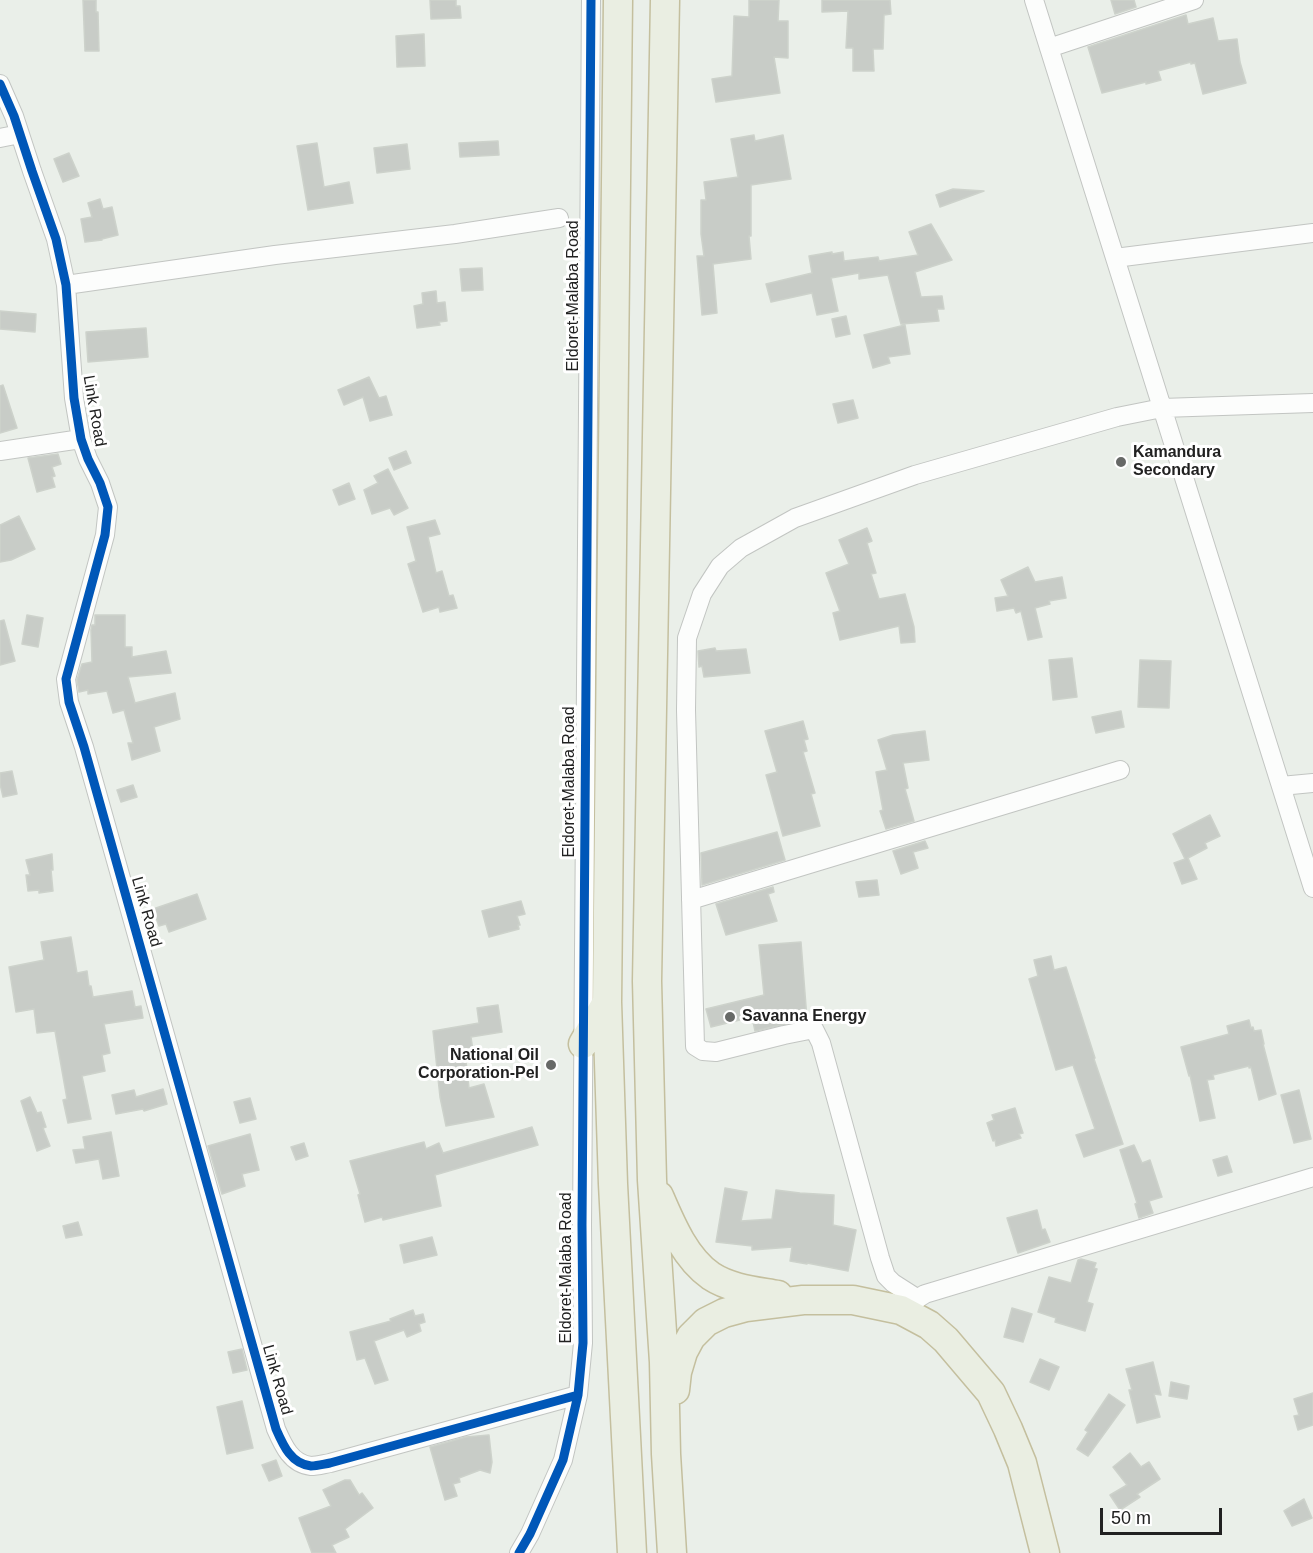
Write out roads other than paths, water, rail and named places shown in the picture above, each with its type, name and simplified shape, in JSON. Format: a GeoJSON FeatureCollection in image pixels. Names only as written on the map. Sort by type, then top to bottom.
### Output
{"type":"FeatureCollection","features":[{"type":"Feature","properties":{"kind":"highway"},"geometry":{"type":"LineString","coordinates":[[618,0],[607,1002],[613,1184],[632,1553]]}},
{"type":"Feature","properties":{"kind":"highway"},"geometry":{"type":"LineString","coordinates":[[664,0],[647,981],[652,1180],[664,1362],[666,1454],[672,1553]]}},
{"type":"Feature","properties":{"kind":"highway"},"geometry":{"type":"LineString","coordinates":[[583,1044],[607,1002]]}},
{"type":"Feature","properties":{"kind":"highway"},"geometry":{"type":"LineString","coordinates":[[652,1180],[686,1250],[695,1262],[712,1276],[748,1290],[803,1300]]}},
{"type":"Feature","properties":{"kind":"highway"},"geometry":{"type":"LineString","coordinates":[[666,1454],[677,1372],[683,1352],[691,1337],[706,1322],[724,1313],[746,1307],[803,1300],[853,1300],[909,1304],[929,1326],[946,1340],[991,1393],[1022,1463],[1045,1553]]}},
{"type":"Feature","properties":{"kind":"street","name":"Eldoret-Malaba Road"},"geometry":{"type":"LineString","coordinates":[[519,1553],[530,1534],[563,1460],[578,1395],[583,1343],[591,0]]}},
{"type":"Feature","properties":{"kind":"street"},"geometry":{"type":"LineString","coordinates":[[1034,0],[1313,888]]}},
{"type":"Feature","properties":{"kind":"street"},"geometry":{"type":"LineString","coordinates":[[1049,48],[1194,0]]}},
{"type":"Feature","properties":{"kind":"street","name":"Link Road"},"geometry":{"type":"LineString","coordinates":[[0,84],[14,117],[56,239],[66,285],[74,398],[81,440],[108,507],[105,535],[66,679],[69,702],[84,747],[272,1418],[282,1444],[296,1462],[311,1466],[330,1463],[578,1395]]}},
{"type":"Feature","properties":{"kind":"street"},"geometry":{"type":"LineString","coordinates":[[0,138],[20,134]]}},
{"type":"Feature","properties":{"kind":"street"},"geometry":{"type":"LineString","coordinates":[[66,285],[559,218]]}},
{"type":"Feature","properties":{"kind":"street"},"geometry":{"type":"LineString","coordinates":[[1115,258],[1313,233]]}},
{"type":"Feature","properties":{"kind":"street"},"geometry":{"type":"LineString","coordinates":[[1313,403],[1162,408],[1117,417],[915,475],[852,496],[795,518],[741,548],[720,566],[702,594],[687,638],[695,1046],[703,1051],[716,1052],[814,1029],[821,1043],[886,1276],[909,1304],[935,1291],[1313,1177]]}},
{"type":"Feature","properties":{"kind":"street"},"geometry":{"type":"LineString","coordinates":[[0,451],[81,440]]}},
{"type":"Feature","properties":{"kind":"street"},"geometry":{"type":"LineString","coordinates":[[691,900],[1120,770]]}},
{"type":"Feature","properties":{"kind":"street"},"geometry":{"type":"LineString","coordinates":[[1281,786],[1313,783]]}},
{"type":"Feature","properties":{"kind":"place","name":"Kamandura Secondary"},"geometry":{"type":"Point","coordinates":[1121,462]}},
{"type":"Feature","properties":{"kind":"place","name":"Savanna Energy"},"geometry":{"type":"Point","coordinates":[730,1017]}},
{"type":"Feature","properties":{"kind":"place","name":"National Oil Corporation-Pel"},"geometry":{"type":"Point","coordinates":[551,1065]}}]}
